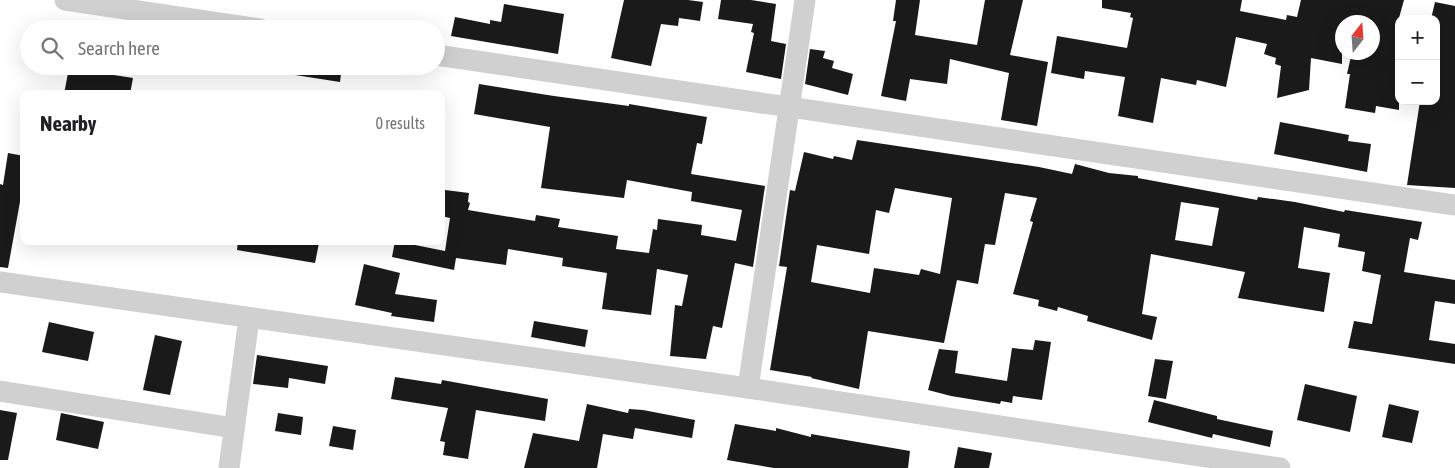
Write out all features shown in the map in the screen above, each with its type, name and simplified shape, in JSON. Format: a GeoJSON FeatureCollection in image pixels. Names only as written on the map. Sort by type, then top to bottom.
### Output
{"type":"FeatureCollection","features":[{"type":"Feature","properties":{"kind":"street"},"geometry":{"type":"LineString","coordinates":[[65,0],[199,20]]}},
{"type":"Feature","properties":{"kind":"street"},"geometry":{"type":"LineString","coordinates":[[748,388],[805,0]]}},
{"type":"Feature","properties":{"kind":"street"},"geometry":{"type":"LineString","coordinates":[[445,56],[1455,205]]}},
{"type":"Feature","properties":{"kind":"street"},"geometry":{"type":"LineString","coordinates":[[0,282],[748,388],[1280,468]]}},
{"type":"Feature","properties":{"kind":"street"},"geometry":{"type":"LineString","coordinates":[[228,468],[249,318]]}},
{"type":"Feature","properties":{"kind":"street"},"geometry":{"type":"LineString","coordinates":[[0,391],[234,428]]}},
{"type":"Feature","properties":{"kind":"building"},"geometry":{"type":"Polygon","coordinates":[[[624,0],[688,0],[703,2],[700,21],[679,18],[678,26],[661,24],[651,66],[611,58],[624,0]]]}},
{"type":"Feature","properties":{"kind":"building"},"geometry":{"type":"Polygon","coordinates":[[[721,0],[751,0],[776,4],[771,41],[786,44],[781,79],[746,72],[754,33],[751,32],[753,24],[718,19],[721,0]]]}},
{"type":"Feature","properties":{"kind":"building"},"geometry":{"type":"Polygon","coordinates":[[[896,0],[920,0],[915,35],[977,45],[985,0],[1023,0],[1010,55],[1048,62],[1037,126],[1001,120],[1009,73],[950,59],[947,84],[910,79],[906,101],[881,96],[896,21],[893,21],[896,0]]]}},
{"type":"Feature","properties":{"kind":"building"},"geometry":{"type":"Polygon","coordinates":[[[1102,0],[1242,0],[1240,11],[1286,20],[1287,15],[1297,17],[1301,0],[1404,0],[1400,15],[1395,15],[1395,105],[1399,105],[1399,110],[1376,106],[1375,113],[1345,108],[1350,74],[1347,74],[1350,60],[1380,60],[1380,15],[1335,15],[1335,60],[1342,60],[1342,64],[1311,58],[1309,90],[1277,98],[1281,66],[1275,64],[1276,58],[1264,54],[1267,44],[1236,37],[1226,87],[1197,80],[1196,85],[1161,78],[1153,123],[1118,116],[1125,77],[1085,71],[1084,79],[1051,73],[1057,36],[1127,48],[1133,18],[1130,17],[1131,13],[1102,8],[1102,0]]]}},
{"type":"Feature","properties":{"kind":"building"},"geometry":{"type":"Polygon","coordinates":[[[1435,2],[1455,6],[1455,188],[1407,185],[1419,105],[1440,105],[1440,15],[1432,15],[1435,2]]]}},
{"type":"Feature","properties":{"kind":"building"},"geometry":{"type":"Polygon","coordinates":[[[504,4],[564,14],[558,54],[451,36],[455,17],[490,24],[490,20],[501,22],[504,4]]]}},
{"type":"Feature","properties":{"kind":"building"},"geometry":{"type":"Polygon","coordinates":[[[810,49],[825,51],[823,58],[834,61],[832,68],[853,74],[848,95],[805,84],[810,49]]]}},
{"type":"Feature","properties":{"kind":"building"},"geometry":{"type":"Polygon","coordinates":[[[68,75],[114,75],[133,78],[131,90],[65,90],[68,75]]]}},
{"type":"Feature","properties":{"kind":"building"},"geometry":{"type":"Polygon","coordinates":[[[295,75],[341,75],[340,82],[295,75]]]}},
{"type":"Feature","properties":{"kind":"building"},"geometry":{"type":"Polygon","coordinates":[[[479,84],[629,106],[629,104],[707,117],[702,144],[697,143],[691,174],[765,186],[753,267],[735,263],[722,328],[713,326],[706,359],[670,356],[675,305],[682,306],[688,275],[657,269],[651,315],[602,309],[607,273],[562,266],[563,258],[508,249],[506,265],[456,258],[454,270],[392,257],[394,245],[415,245],[445,251],[450,218],[445,217],[445,190],[469,193],[468,202],[470,203],[468,210],[535,221],[536,215],[560,219],[558,227],[618,236],[616,249],[649,253],[653,229],[657,230],[658,219],[702,225],[701,235],[736,241],[742,210],[691,201],[692,192],[627,180],[624,198],[541,188],[550,127],[474,114],[479,84]]]}},
{"type":"Feature","properties":{"kind":"building"},"geometry":{"type":"Polygon","coordinates":[[[1280,122],[1349,135],[1348,141],[1371,144],[1367,172],[1274,154],[1280,122]]]}},
{"type":"Feature","properties":{"kind":"building"},"geometry":{"type":"Polygon","coordinates":[[[857,140],[1039,167],[1072,174],[1075,164],[1109,173],[1138,176],[1138,178],[1257,200],[1258,197],[1344,212],[1345,210],[1422,222],[1418,240],[1410,238],[1404,272],[1455,280],[1455,304],[1435,301],[1429,340],[1455,344],[1455,364],[1348,348],[1354,321],[1372,324],[1381,275],[1362,271],[1365,252],[1338,247],[1340,234],[1304,227],[1298,268],[1330,273],[1324,312],[1238,298],[1245,272],[1151,254],[1142,314],[1157,317],[1152,340],[1087,321],[1088,316],[1058,307],[1057,311],[1038,306],[1039,300],[1013,294],[1033,222],[1030,221],[1037,198],[1005,193],[995,245],[985,244],[978,284],[957,280],[944,343],[868,331],[859,389],[812,377],[770,370],[787,267],[779,266],[790,190],[795,191],[804,152],[833,159],[834,156],[852,160],[857,140]],[[895,188],[889,213],[876,210],[869,254],[817,245],[811,282],[870,293],[874,268],[919,275],[921,269],[940,274],[952,198],[895,188]],[[1181,202],[1175,240],[1212,246],[1219,208],[1181,202]]]}},
{"type":"Feature","properties":{"kind":"building"},"geometry":{"type":"Polygon","coordinates":[[[8,153],[20,155],[20,202],[8,268],[0,267],[0,184],[3,185],[8,153]]]}},
{"type":"Feature","properties":{"kind":"building"},"geometry":{"type":"Polygon","coordinates":[[[238,245],[319,245],[315,263],[237,250],[238,245]]]}},
{"type":"Feature","properties":{"kind":"building"},"geometry":{"type":"Polygon","coordinates":[[[364,264],[400,273],[395,294],[437,300],[434,322],[391,316],[392,313],[355,305],[364,264]]]}},
{"type":"Feature","properties":{"kind":"building"},"geometry":{"type":"Polygon","coordinates":[[[534,321],[588,330],[585,347],[531,337],[534,321]]]}},
{"type":"Feature","properties":{"kind":"building"},"geometry":{"type":"Polygon","coordinates":[[[49,322],[94,332],[88,361],[42,352],[49,322]]]}},
{"type":"Feature","properties":{"kind":"building"},"geometry":{"type":"Polygon","coordinates":[[[155,335],[182,341],[170,395],[143,390],[155,335]]]}},
{"type":"Feature","properties":{"kind":"building"},"geometry":{"type":"Polygon","coordinates":[[[1035,340],[1051,342],[1042,400],[1013,396],[1012,403],[1001,401],[1000,404],[928,390],[939,349],[958,351],[955,373],[1007,381],[1012,348],[1033,350],[1035,340]]]}},
{"type":"Feature","properties":{"kind":"building"},"geometry":{"type":"Polygon","coordinates":[[[257,355],[328,366],[325,384],[289,378],[288,388],[253,384],[257,355]]]}},
{"type":"Feature","properties":{"kind":"building"},"geometry":{"type":"Polygon","coordinates":[[[1155,359],[1173,361],[1166,399],[1148,396],[1155,359]]]}},
{"type":"Feature","properties":{"kind":"building"},"geometry":{"type":"Polygon","coordinates":[[[395,377],[441,384],[442,380],[548,399],[545,421],[476,410],[468,459],[443,455],[445,442],[440,441],[448,408],[391,399],[395,377]]]}},
{"type":"Feature","properties":{"kind":"building"},"geometry":{"type":"Polygon","coordinates":[[[1305,384],[1357,396],[1350,432],[1297,420],[1305,384]]]}},
{"type":"Feature","properties":{"kind":"building"},"geometry":{"type":"Polygon","coordinates":[[[1154,400],[1217,416],[1217,419],[1273,431],[1270,447],[1213,434],[1212,438],[1148,422],[1154,400]]]}},
{"type":"Feature","properties":{"kind":"building"},"geometry":{"type":"Polygon","coordinates":[[[587,404],[628,413],[629,409],[643,410],[695,420],[692,438],[635,428],[633,439],[603,434],[597,468],[524,468],[533,433],[579,441],[587,404]]]}},
{"type":"Feature","properties":{"kind":"building"},"geometry":{"type":"Polygon","coordinates":[[[1389,404],[1419,411],[1412,443],[1382,437],[1389,404]]]}},
{"type":"Feature","properties":{"kind":"building"},"geometry":{"type":"Polygon","coordinates":[[[0,410],[17,413],[8,460],[0,460],[0,410]]]}},
{"type":"Feature","properties":{"kind":"building"},"geometry":{"type":"Polygon","coordinates":[[[61,413],[104,422],[98,449],[56,440],[61,413]]]}},
{"type":"Feature","properties":{"kind":"building"},"geometry":{"type":"Polygon","coordinates":[[[278,413],[303,417],[301,435],[275,431],[278,413]]]}},
{"type":"Feature","properties":{"kind":"building"},"geometry":{"type":"Polygon","coordinates":[[[735,424],[776,431],[776,428],[811,437],[811,434],[910,451],[908,468],[774,468],[727,460],[735,424]]]}},
{"type":"Feature","properties":{"kind":"building"},"geometry":{"type":"Polygon","coordinates":[[[333,426],[356,430],[353,450],[329,446],[333,426]]]}},
{"type":"Feature","properties":{"kind":"building"},"geometry":{"type":"Polygon","coordinates":[[[958,447],[992,453],[989,468],[954,468],[958,447]]]}}]}
